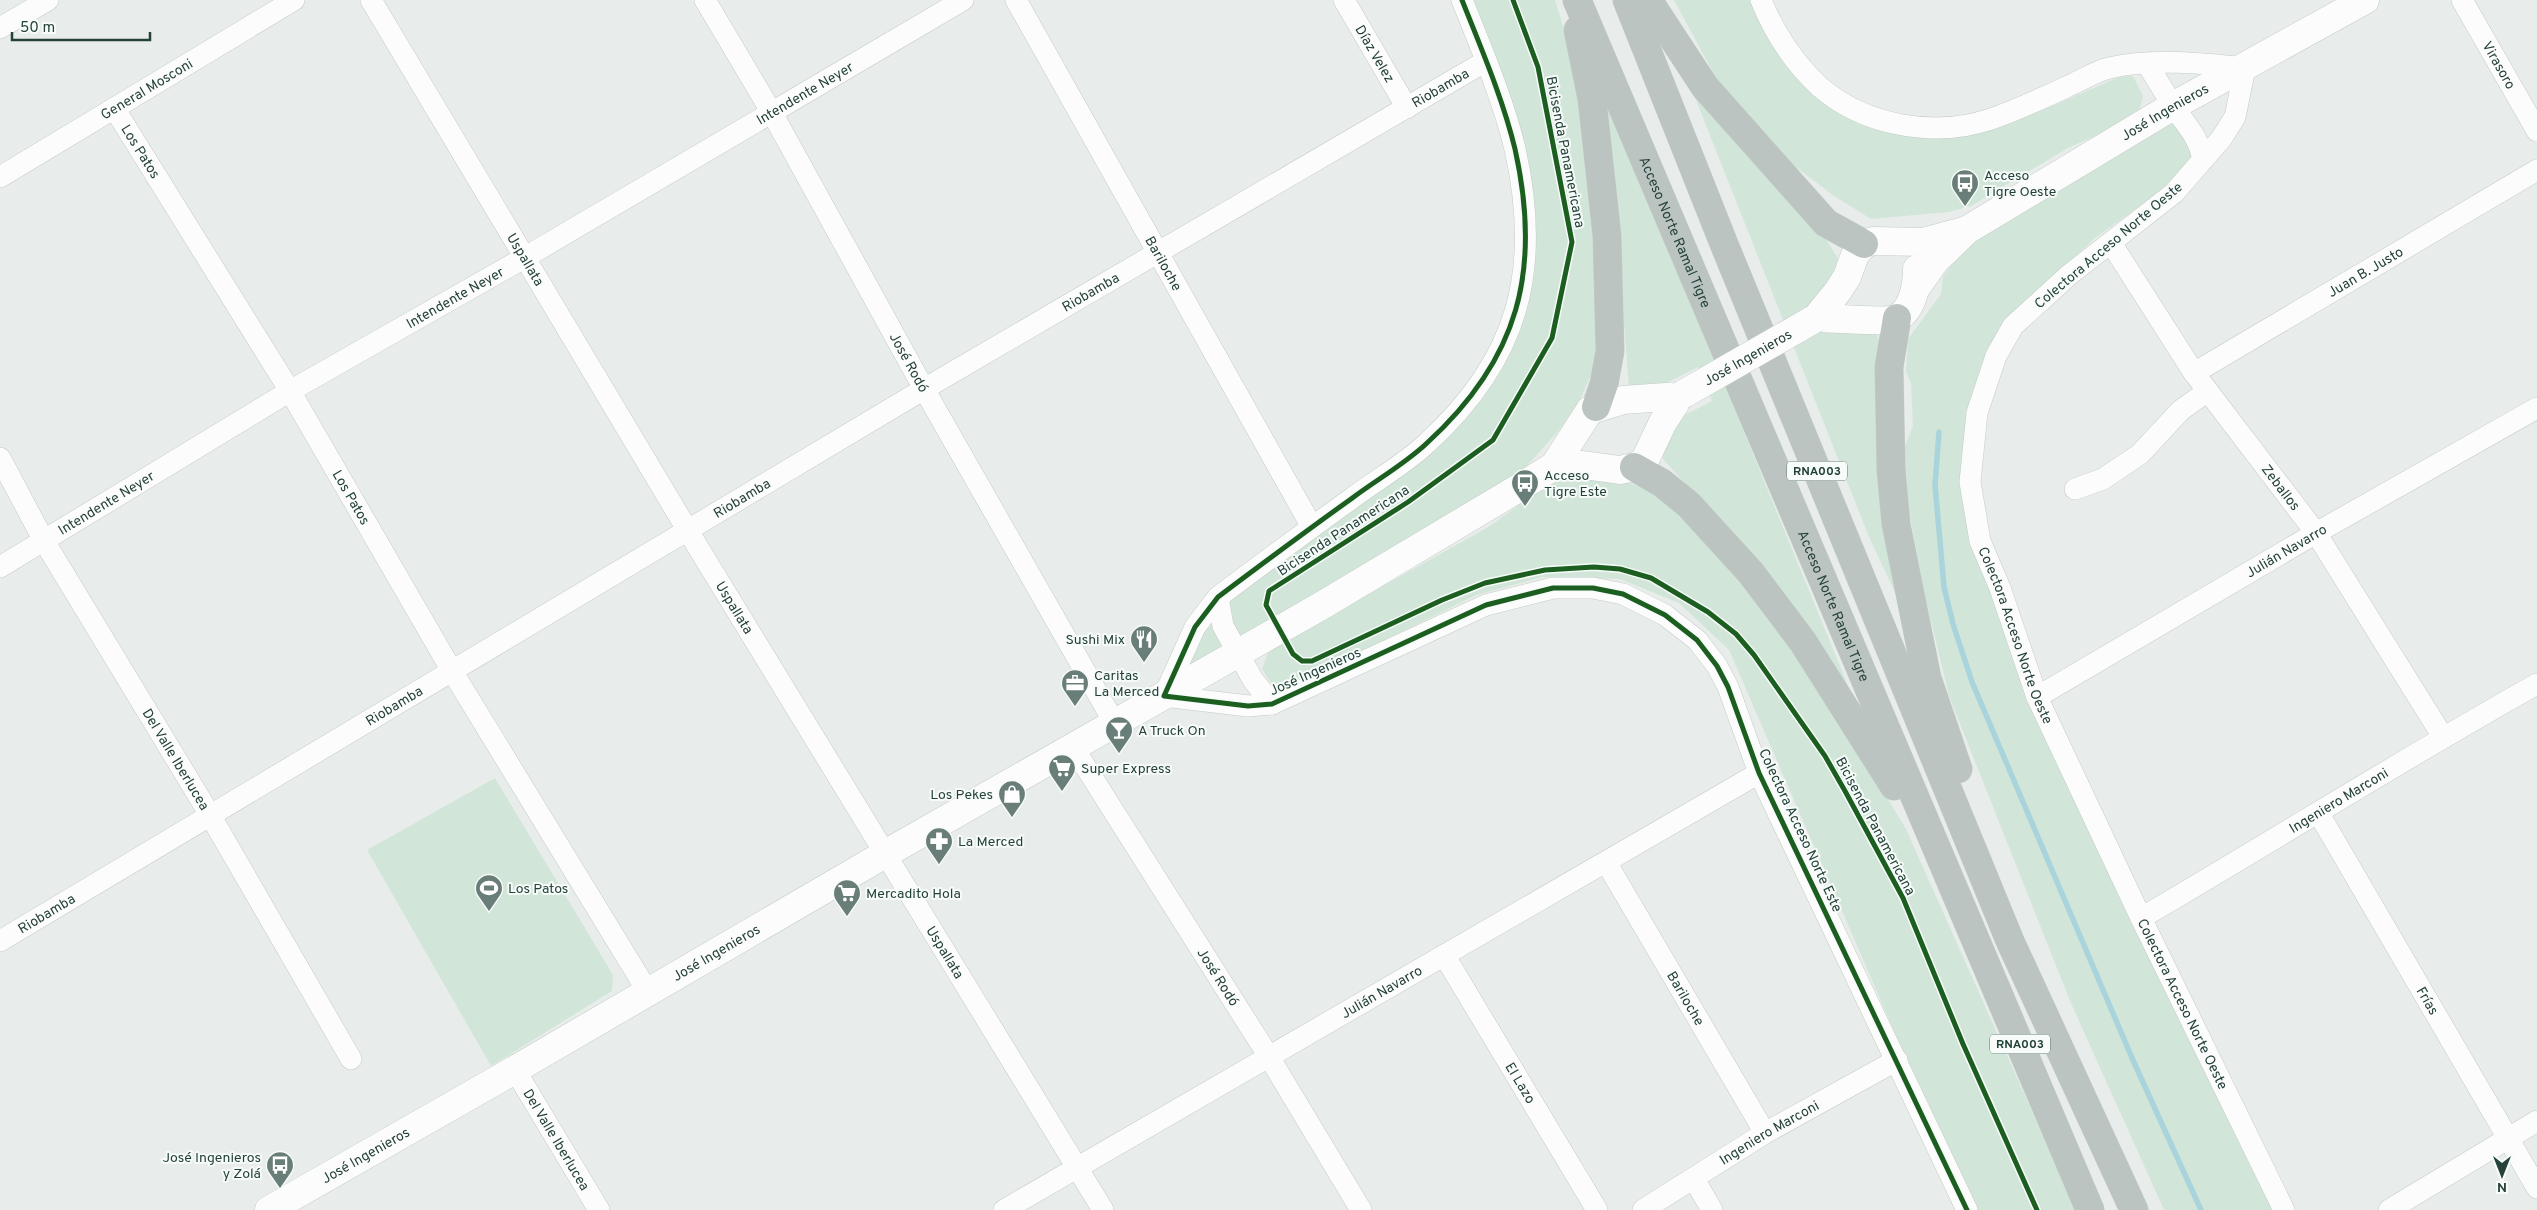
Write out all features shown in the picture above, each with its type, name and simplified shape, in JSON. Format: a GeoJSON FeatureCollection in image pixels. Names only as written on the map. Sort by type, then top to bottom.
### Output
{"type":"FeatureCollection","features":[{"type":"Feature","properties":{"kind":"highway"},"geometry":{"type":"LineString","coordinates":[[1571,0],[1592,99],[1607,236],[1610,351],[1604,384],[1589,416]]}},
{"type":"Feature","properties":{"kind":"highway","name":"Acceso Norte Ramal Tigre"},"geometry":{"type":"LineString","coordinates":[[1578,0],[2090,1210]]}},
{"type":"Feature","properties":{"kind":"highway","name":"RNA003"},"geometry":{"type":"LineString","coordinates":[[1627,0],[1724,244],[2010,941],[2134,1210]]}},
{"type":"Feature","properties":{"kind":"highway"},"geometry":{"type":"LineString","coordinates":[[1648,0],[1711,95],[1826,223],[1877,244]]}},
{"type":"Feature","properties":{"kind":"highway"},"geometry":{"type":"LineString","coordinates":[[1897,318],[1889,367],[1891,461],[1896,524],[1903,568],[1927,678],[1974,819],[2010,941]]}},
{"type":"Feature","properties":{"kind":"highway"},"geometry":{"type":"LineString","coordinates":[[1634,467],[1662,483],[1689,505],[1751,573],[1803,642],[1878,759],[1949,879]]}},
{"type":"Feature","properties":{"kind":"street"},"geometry":{"type":"LineString","coordinates":[[0,28],[48,0]]}},
{"type":"Feature","properties":{"kind":"street","name":"General Mosconi"},"geometry":{"type":"LineString","coordinates":[[0,177],[294,0]]}},
{"type":"Feature","properties":{"kind":"street","name":"Uspallata"},"geometry":{"type":"LineString","coordinates":[[371,0],[688,531],[1103,1210]]}},
{"type":"Feature","properties":{"kind":"street","name":"José Rodó"},"geometry":{"type":"LineString","coordinates":[[705,0],[772,113],[924,389],[1115,724]]}},
{"type":"Feature","properties":{"kind":"street","name":"Intendente Neyer"},"geometry":{"type":"LineString","coordinates":[[0,567],[290,391],[524,258],[963,0]]}},
{"type":"Feature","properties":{"kind":"street","name":"Bariloche"},"geometry":{"type":"LineString","coordinates":[[1016,0],[1312,527]]}},
{"type":"Feature","properties":{"kind":"street","name":"Díaz Velez"},"geometry":{"type":"LineString","coordinates":[[1344,0],[1407,108]]}},
{"type":"Feature","properties":{"kind":"street"},"geometry":{"type":"LineString","coordinates":[[1164,696],[1195,627],[1218,597],[1427,444],[1474,394],[1493,366],[1507,339],[1523,277],[1526,234],[1515,149],[1486,62],[1462,0]]}},
{"type":"Feature","properties":{"kind":"street"},"geometry":{"type":"LineString","coordinates":[[1761,0],[1769,19],[1792,57],[1821,87],[1859,111],[1890,122],[1938,129],[1989,120],[2108,68],[2147,64],[2203,63],[2245,68]]}},
{"type":"Feature","properties":{"kind":"street","name":"José Ingenieros"},"geometry":{"type":"LineString","coordinates":[[1897,318],[1909,306],[1916,288],[1935,261],[1967,230],[2173,106],[2245,68],[2365,0]]}},
{"type":"Feature","properties":{"kind":"street","name":"Virasoro"},"geometry":{"type":"LineString","coordinates":[[2462,0],[2537,131]]}},
{"type":"Feature","properties":{"kind":"street","name":"Riobamba"},"geometry":{"type":"LineString","coordinates":[[0,940],[924,389],[1486,62]]}},
{"type":"Feature","properties":{"kind":"street"},"geometry":{"type":"LineString","coordinates":[[2147,64],[2173,106],[2192,130],[2201,146],[2203,160]]}},
{"type":"Feature","properties":{"kind":"street","name":"Colectora Acceso Norte Oeste"},"geometry":{"type":"LineString","coordinates":[[2245,68],[2235,117],[2221,139],[2174,193],[2069,275],[2013,326],[1996,356],[1977,413],[1970,482],[1980,541],[2000,588],[2037,698],[2141,918],[2284,1210]]}},
{"type":"Feature","properties":{"kind":"street","name":"Los Patos"},"geometry":{"type":"LineString","coordinates":[[114,108],[290,391],[452,671],[648,992]]}},
{"type":"Feature","properties":{"kind":"street","name":"Juan B. Justo"},"geometry":{"type":"LineString","coordinates":[[2194,373],[2537,170]]}},
{"type":"Feature","properties":{"kind":"street","name":"José Ingenieros"},"geometry":{"type":"LineString","coordinates":[[272,1209],[885,854],[1338,596],[1554,466],[1589,416],[1623,400],[1680,396],[1816,318],[1847,276],[1854,255],[1877,244],[1923,242],[1967,230]]}},
{"type":"Feature","properties":{"kind":"street","name":"Zeballos"},"geometry":{"type":"LineString","coordinates":[[2111,243],[2194,373],[2316,532],[2443,737]]}},
{"type":"Feature","properties":{"kind":"street"},"geometry":{"type":"LineString","coordinates":[[1877,244],[1910,255],[1917,270],[1916,288]]}},
{"type":"Feature","properties":{"kind":"street"},"geometry":{"type":"LineString","coordinates":[[1816,318],[1879,320],[1897,318]]}},
{"type":"Feature","properties":{"kind":"street"},"geometry":{"type":"LineString","coordinates":[[2075,489],[2103,479],[2140,454],[2181,410],[2208,391]]}},
{"type":"Feature","properties":{"kind":"street","name":"José Ingenieros"},"geometry":{"type":"LineString","coordinates":[[1634,467],[1644,462],[1650,454],[1663,422],[1680,396]]}},
{"type":"Feature","properties":{"kind":"street","name":"Julián Navarro"},"geometry":{"type":"LineString","coordinates":[[2037,698],[2316,532],[2537,408]]}},
{"type":"Feature","properties":{"kind":"street"},"geometry":{"type":"LineString","coordinates":[[1589,416],[1584,439],[1593,460],[1606,467]]}},
{"type":"Feature","properties":{"kind":"street","name":"Del Valle Iberlucea"},"geometry":{"type":"LineString","coordinates":[[0,458],[44,541],[210,815],[351,1060]]}},
{"type":"Feature","properties":{"kind":"street"},"geometry":{"type":"LineString","coordinates":[[1554,466],[1606,467],[1620,470],[1634,467]]}},
{"type":"Feature","properties":{"kind":"street","name":"Colectora Acceso Norte Este"},"geometry":{"type":"LineString","coordinates":[[1486,605],[1553,588],[1594,588],[1622,594],[1665,615],[1698,640],[1717,666],[1728,687],[1759,773],[1967,1210]]}},
{"type":"Feature","properties":{"kind":"street"},"geometry":{"type":"LineString","coordinates":[[1218,597],[1223,626],[1254,680],[1272,704]]}},
{"type":"Feature","properties":{"kind":"street","name":"José Ingenieros"},"geometry":{"type":"LineString","coordinates":[[1164,696],[1248,706],[1272,704],[1486,605]]}},
{"type":"Feature","properties":{"kind":"street","name":"Ingeniero Marconi"},"geometry":{"type":"LineString","coordinates":[[2141,918],[2319,814],[2443,737],[2537,684]]}},
{"type":"Feature","properties":{"kind":"street","name":"José Rodó"},"geometry":{"type":"LineString","coordinates":[[1073,747],[1269,1057],[1361,1210]]}},
{"type":"Feature","properties":{"kind":"street","name":"Julián Navarro"},"geometry":{"type":"LineString","coordinates":[[1004,1210],[1759,773]]}},
{"type":"Feature","properties":{"kind":"street","name":"Frías"},"geometry":{"type":"LineString","coordinates":[[2319,814],[2537,1188]]}},
{"type":"Feature","properties":{"kind":"street","name":"Bariloche"},"geometry":{"type":"LineString","coordinates":[[1606,862],[1766,1133]]}},
{"type":"Feature","properties":{"kind":"street","name":"El Lazo"},"geometry":{"type":"LineString","coordinates":[[1444,955],[1597,1210]]}},
{"type":"Feature","properties":{"kind":"street","name":"Ingeniero Marconi"},"geometry":{"type":"LineString","coordinates":[[1643,1210],[1766,1133],[1897,1060]]}},
{"type":"Feature","properties":{"kind":"street","name":"Del Valle Iberlucea"},"geometry":{"type":"LineString","coordinates":[[515,1070],[599,1210]]}},
{"type":"Feature","properties":{"kind":"street"},"geometry":{"type":"LineString","coordinates":[[2389,1210],[2537,1121]]}},
{"type":"Feature","properties":{"kind":"street"},"geometry":{"type":"LineString","coordinates":[[1694,1179],[1712,1210]]}},
{"type":"Feature","properties":{"kind":"green space"},"geometry":{"type":"Polygon","coordinates":[[[1471,0],[1555,0],[1568,43],[1581,100],[1597,241],[1595,366],[1579,402],[1559,430],[1518,476],[1176,683],[1214,608],[1477,399],[1533,240],[1471,0]]]}},
{"type":"Feature","properties":{"kind":"green space"},"geometry":{"type":"Polygon","coordinates":[[[1674,0],[1750,0],[1762,26],[1789,67],[1820,101],[1858,124],[1899,134],[1974,132],[2052,106],[2119,77],[2133,76],[2143,96],[2139,112],[2122,124],[2068,148],[1971,206],[1949,212],[1871,219],[1834,196],[1768,146],[1722,89],[1674,0]]]}},
{"type":"Feature","properties":{"kind":"green space"},"geometry":{"type":"Polygon","coordinates":[[[1673,42],[1816,224],[1838,258],[1834,324],[1874,328],[1881,345],[1901,605],[1869,537],[1673,42]]]}},
{"type":"Feature","properties":{"kind":"green space"},"geometry":{"type":"Polygon","coordinates":[[[1606,95],[1851,693],[1706,507],[1663,459],[1662,446],[1671,422],[1712,401],[1698,367],[1659,387],[1629,387],[1606,95]]]}},
{"type":"Feature","properties":{"kind":"green space"},"geometry":{"type":"Polygon","coordinates":[[[2173,123],[2195,148],[2190,163],[2169,185],[2095,238],[2005,322],[1970,411],[1975,547],[2275,1210],[2164,1210],[2070,1001],[1949,696],[1925,596],[1899,459],[1913,426],[1911,383],[1906,372],[1908,339],[1941,294],[1943,276],[1974,237],[2173,123]]]}},
{"type":"Feature","properties":{"kind":"green space"},"geometry":{"type":"Polygon","coordinates":[[[1576,474],[1622,480],[1660,495],[1701,526],[1792,639],[1906,829],[2076,1210],[1978,1210],[1897,1038],[1729,650],[1679,603],[1620,579],[1543,577],[1476,595],[1292,686],[1271,683],[1262,669],[1269,650],[1490,526],[1549,483],[1576,474]]]}},
{"type":"Feature","properties":{"kind":"green space","name":"Los Patos"},"geometry":{"type":"Polygon","coordinates":[[[495,778],[613,975],[612,991],[491,1066],[367,850],[495,778]]]}},
{"type":"Feature","properties":{"kind":"waterway"},"geometry":{"type":"LineString","coordinates":[[1939,432],[1935,485],[1944,587],[1953,624],[1972,682],[2132,1058],[2201,1210]]}},
{"type":"Feature","properties":{"kind":"cycle path","name":"Bicisenda Panamericana"},"geometry":{"type":"LineString","coordinates":[[1462,0],[1504,111],[1515,149],[1523,193],[1526,234],[1523,273],[1516,310],[1502,345],[1483,379],[1458,411],[1418,451],[1218,597],[1195,627],[1164,696],[1248,706],[1272,704],[1486,605],[1553,588],[1593,588],[1623,594],[1665,615],[1697,640],[1717,666],[1728,687],[1759,773],[1967,1210]]}},
{"type":"Feature","properties":{"kind":"cycle path","name":"Bicisenda Panamericana"},"geometry":{"type":"LineString","coordinates":[[1513,0],[1538,67],[1572,242],[1552,338],[1493,440],[1408,502],[1269,591],[1266,605],[1293,654],[1302,661],[1312,661],[1442,600],[1485,583],[1545,570],[1594,567],[1620,569],[1651,578],[1708,612],[1736,634],[1754,655],[1825,756],[1845,791],[1903,898],[1963,1044],[2037,1210]]}},
{"type":"Feature","properties":{"kind":"place","name":"Acceso Tigre Oeste"},"geometry":{"type":"Point","coordinates":[1965,207]}},
{"type":"Feature","properties":{"kind":"place","name":"Acceso Tigre Este"},"geometry":{"type":"Point","coordinates":[1525,507]}},
{"type":"Feature","properties":{"kind":"place","name":"Sushi Mix"},"geometry":{"type":"Point","coordinates":[1144,663]}},
{"type":"Feature","properties":{"kind":"place","name":"Caritas La Merced"},"geometry":{"type":"Point","coordinates":[1075,707]}},
{"type":"Feature","properties":{"kind":"place","name":"A Truck On"},"geometry":{"type":"Point","coordinates":[1119,754]}},
{"type":"Feature","properties":{"kind":"place","name":"Super Express"},"geometry":{"type":"Point","coordinates":[1062,792]}},
{"type":"Feature","properties":{"kind":"place","name":"Los Pekes"},"geometry":{"type":"Point","coordinates":[1012,818]}},
{"type":"Feature","properties":{"kind":"place","name":"La Merced"},"geometry":{"type":"Point","coordinates":[939,865]}},
{"type":"Feature","properties":{"kind":"place","name":"Los Patos"},"geometry":{"type":"Point","coordinates":[489,912]}},
{"type":"Feature","properties":{"kind":"place","name":"Mercadito Hola"},"geometry":{"type":"Point","coordinates":[847,917]}},
{"type":"Feature","properties":{"kind":"place","name":"José Ingenieros y Zolá"},"geometry":{"type":"Point","coordinates":[280,1189]}}]}
